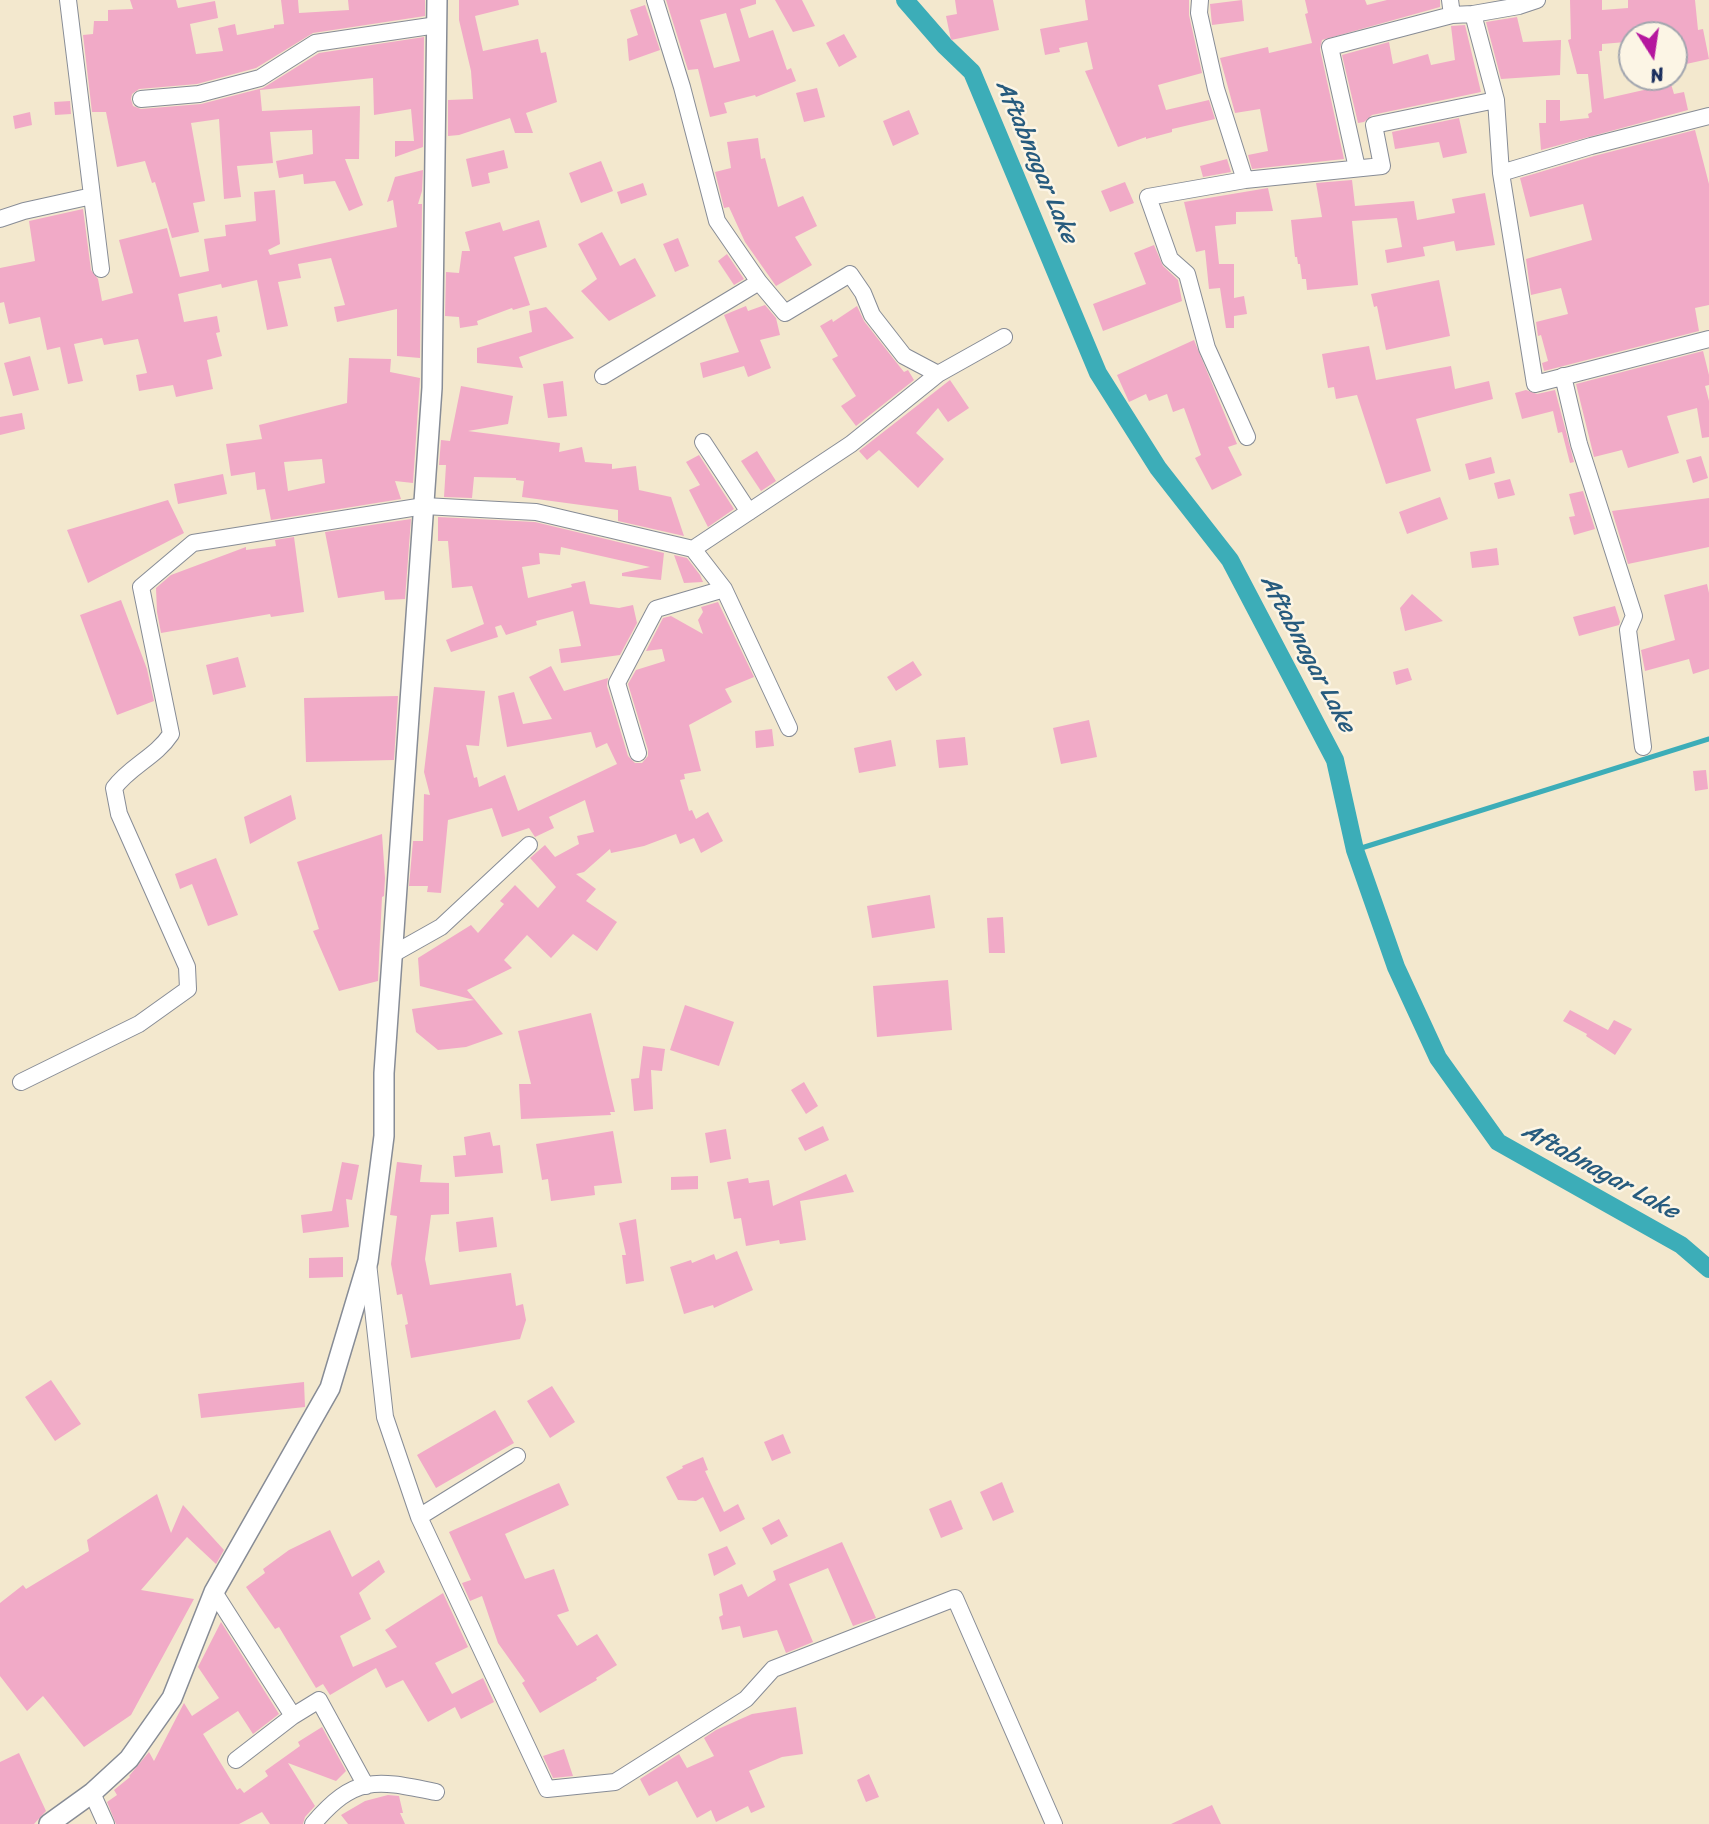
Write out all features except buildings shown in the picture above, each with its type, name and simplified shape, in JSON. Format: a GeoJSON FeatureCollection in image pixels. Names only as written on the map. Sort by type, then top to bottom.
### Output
{"type":"FeatureCollection","features":[{"type":"Feature","properties":{"kind":"street"},"geometry":{"type":"LineString","coordinates":[[68,0],[101,270]]}},
{"type":"Feature","properties":{"kind":"street"},"geometry":{"type":"LineString","coordinates":[[49,1824],[92,1793],[128,1759],[172,1698],[214,1592],[330,1388],[368,1261],[384,1136],[384,1073],[432,388],[438,0]]}},
{"type":"Feature","properties":{"kind":"street"},"geometry":{"type":"LineString","coordinates":[[656,0],[717,221],[759,282],[785,313],[850,274],[863,293],[872,315],[904,356],[938,374]]}},
{"type":"Feature","properties":{"kind":"street"},"geometry":{"type":"LineString","coordinates":[[1199,0],[1199,13],[1216,89],[1245,180]]}},
{"type":"Feature","properties":{"kind":"street"},"geometry":{"type":"LineString","coordinates":[[1357,168],[1330,47],[1451,7],[1473,14],[1537,0]]}},
{"type":"Feature","properties":{"kind":"street"},"geometry":{"type":"LineString","coordinates":[[1473,14],[1496,100],[1501,173],[1535,384],[1709,339]]}},
{"type":"Feature","properties":{"kind":"street"},"geometry":{"type":"LineString","coordinates":[[141,99],[200,94],[260,78],[315,43],[437,25]]}},
{"type":"Feature","properties":{"kind":"street"},"geometry":{"type":"LineString","coordinates":[[1247,436],[1207,348],[1186,274],[1170,259],[1148,197],[1245,180],[1382,166],[1374,125],[1496,100]]}},
{"type":"Feature","properties":{"kind":"street"},"geometry":{"type":"LineString","coordinates":[[1501,173],[1591,146],[1709,116]]}},
{"type":"Feature","properties":{"kind":"street"},"geometry":{"type":"LineString","coordinates":[[0,219],[92,196]]}},
{"type":"Feature","properties":{"kind":"street"},"geometry":{"type":"LineString","coordinates":[[603,376],[759,282]]}},
{"type":"Feature","properties":{"kind":"street"},"geometry":{"type":"LineString","coordinates":[[693,549],[851,444],[938,374],[1004,337]]}},
{"type":"Feature","properties":{"kind":"street"},"geometry":{"type":"LineString","coordinates":[[1563,376],[1579,444],[1634,616],[1628,630],[1643,747]]}},
{"type":"Feature","properties":{"kind":"street"},"geometry":{"type":"LineString","coordinates":[[703,442],[749,512]]}},
{"type":"Feature","properties":{"kind":"street"},"geometry":{"type":"LineString","coordinates":[[21,1082],[139,1024],[188,989],[187,967],[119,814],[114,788],[124,775],[163,748],[171,734],[141,587],[193,543],[424,506],[536,512],[693,549],[724,590],[789,728]]}},
{"type":"Feature","properties":{"kind":"street"},"geometry":{"type":"LineString","coordinates":[[638,753],[617,683],[622,672],[656,608],[724,590]]}},
{"type":"Feature","properties":{"kind":"street"},"geometry":{"type":"LineString","coordinates":[[393,954],[441,927],[529,845]]}},
{"type":"Feature","properties":{"kind":"street"},"geometry":{"type":"LineString","coordinates":[[368,1261],[386,1417],[419,1517],[547,1788],[615,1782],[746,1699],[773,1669],[955,1598],[1054,1824]]}},
{"type":"Feature","properties":{"kind":"street"},"geometry":{"type":"LineString","coordinates":[[419,1517],[517,1456]]}},
{"type":"Feature","properties":{"kind":"street"},"geometry":{"type":"LineString","coordinates":[[214,1592],[293,1716]]}},
{"type":"Feature","properties":{"kind":"street"},"geometry":{"type":"LineString","coordinates":[[236,1760],[293,1716],[319,1700],[366,1786]]}},
{"type":"Feature","properties":{"kind":"street"},"geometry":{"type":"LineString","coordinates":[[313,1824],[328,1806],[351,1789],[383,1782],[436,1791]]}},
{"type":"Feature","properties":{"kind":"street"},"geometry":{"type":"LineString","coordinates":[[92,1793],[106,1824]]}},
{"type":"Feature","properties":{"kind":"waterway","name":"Aftabnagar Lake"},"geometry":{"type":"LineString","coordinates":[[905,0],[972,72],[1098,373],[1158,468],[1230,560],[1335,760],[1355,850],[1396,967],[1438,1058],[1498,1142],[1681,1245],[1709,1269]]}},
{"type":"Feature","properties":{"kind":"waterway"},"geometry":{"type":"LineString","coordinates":[[1355,850],[1709,739]]}}]}
